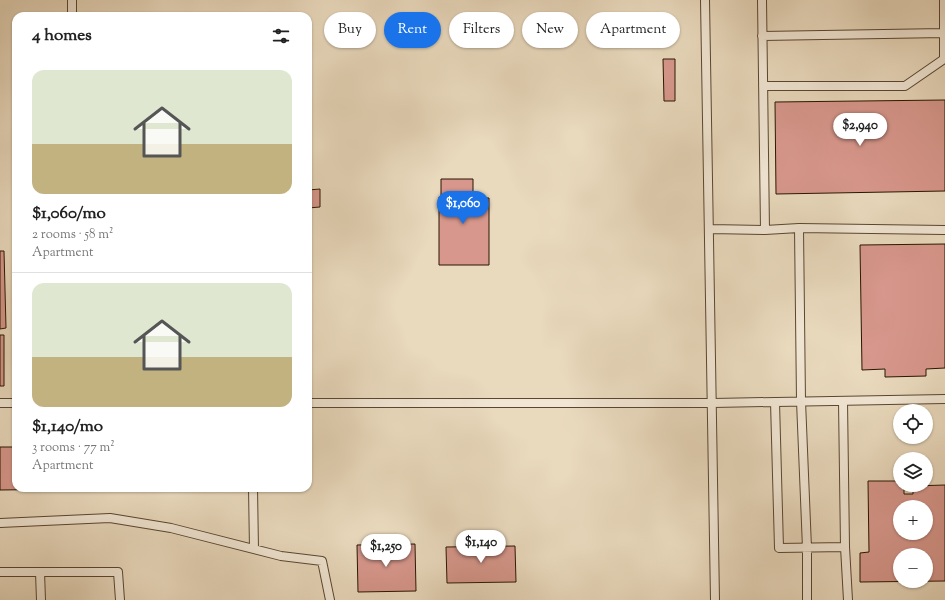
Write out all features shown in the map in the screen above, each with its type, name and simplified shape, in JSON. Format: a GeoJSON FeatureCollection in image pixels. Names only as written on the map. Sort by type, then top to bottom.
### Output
{"type":"FeatureCollection","features":[{"type":"Feature","properties":{"kind":"lane"},"geometry":{"type":"LineString","coordinates":[[72,0],[72,12]]}},
{"type":"Feature","properties":{"kind":"lane"},"geometry":{"type":"LineString","coordinates":[[706,0],[715,600]]}},
{"type":"Feature","properties":{"kind":"lane"},"geometry":{"type":"LineString","coordinates":[[762,0],[765,230]]}},
{"type":"Feature","properties":{"kind":"lane"},"geometry":{"type":"LineString","coordinates":[[763,86],[905,86],[944,59],[944,0]]}},
{"type":"Feature","properties":{"kind":"lane"},"geometry":{"type":"LineString","coordinates":[[762,36],[944,33]]}},
{"type":"Feature","properties":{"kind":"lane"},"geometry":{"type":"LineString","coordinates":[[710,229],[765,230],[799,228],[945,230]]}},
{"type":"Feature","properties":{"kind":"lane"},"geometry":{"type":"LineString","coordinates":[[799,228],[801,401],[807,548],[807,600]]}},
{"type":"Feature","properties":{"kind":"lane"},"geometry":{"type":"LineString","coordinates":[[312,403],[713,403],[945,399]]}},
{"type":"Feature","properties":{"kind":"lane"},"geometry":{"type":"LineString","coordinates":[[842,401],[845,547],[848,600]]}},
{"type":"Feature","properties":{"kind":"lane"},"geometry":{"type":"LineString","coordinates":[[775,402],[779,548],[845,547]]}},
{"type":"Feature","properties":{"kind":"lane"},"geometry":{"type":"LineString","coordinates":[[0,403],[12,403]]}},
{"type":"Feature","properties":{"kind":"lane"},"geometry":{"type":"LineString","coordinates":[[253,492],[254,549]]}},
{"type":"Feature","properties":{"kind":"lane"},"geometry":{"type":"LineString","coordinates":[[0,523],[110,518],[171,528],[282,556],[322,561],[330,600]]}},
{"type":"Feature","properties":{"kind":"lane"},"geometry":{"type":"LineString","coordinates":[[0,572],[118,572],[120,600]]}},
{"type":"Feature","properties":{"kind":"lane"},"geometry":{"type":"LineString","coordinates":[[40,572],[41,600]]}},
{"type":"Feature","properties":{"kind":"building"},"geometry":{"type":"Polygon","coordinates":[[[663,59],[675,59],[675,101],[664,101],[663,59]]]}},
{"type":"Feature","properties":{"kind":"building"},"geometry":{"type":"Polygon","coordinates":[[[945,100],[945,191],[776,194],[775,102],[945,100]]]}},
{"type":"Feature","properties":{"kind":"building"},"geometry":{"type":"Polygon","coordinates":[[[441,179],[473,179],[473,198],[489,198],[489,265],[439,265],[439,197],[441,197],[441,179]]]}},
{"type":"Feature","properties":{"kind":"building"},"geometry":{"type":"Polygon","coordinates":[[[320,189],[320,207],[312,208],[312,190],[320,189]]]}},
{"type":"Feature","properties":{"kind":"building"},"geometry":{"type":"Polygon","coordinates":[[[945,244],[945,368],[926,369],[926,376],[885,377],[885,369],[862,370],[860,245],[945,244]]]}},
{"type":"Feature","properties":{"kind":"building"},"geometry":{"type":"Polygon","coordinates":[[[0,251],[4,251],[6,328],[0,329],[0,251]]]}},
{"type":"Feature","properties":{"kind":"building"},"geometry":{"type":"Polygon","coordinates":[[[0,335],[4,335],[4,386],[0,386],[0,335]]]}},
{"type":"Feature","properties":{"kind":"building"},"geometry":{"type":"Polygon","coordinates":[[[0,447],[12,447],[12,490],[0,490],[0,447]]]}},
{"type":"Feature","properties":{"kind":"building"},"geometry":{"type":"Polygon","coordinates":[[[868,481],[893,481],[893,492],[904,492],[904,494],[913,494],[913,492],[933,492],[933,485],[945,485],[945,581],[933,581],[933,548],[893,548],[893,582],[860,582],[860,553],[869,552],[868,481]]]}},
{"type":"Feature","properties":{"kind":"building"},"geometry":{"type":"Polygon","coordinates":[[[415,544],[416,591],[358,592],[357,545],[415,544]]]}},
{"type":"Feature","properties":{"kind":"building"},"geometry":{"type":"Polygon","coordinates":[[[515,546],[516,582],[447,583],[446,547],[515,546]]]}}]}
